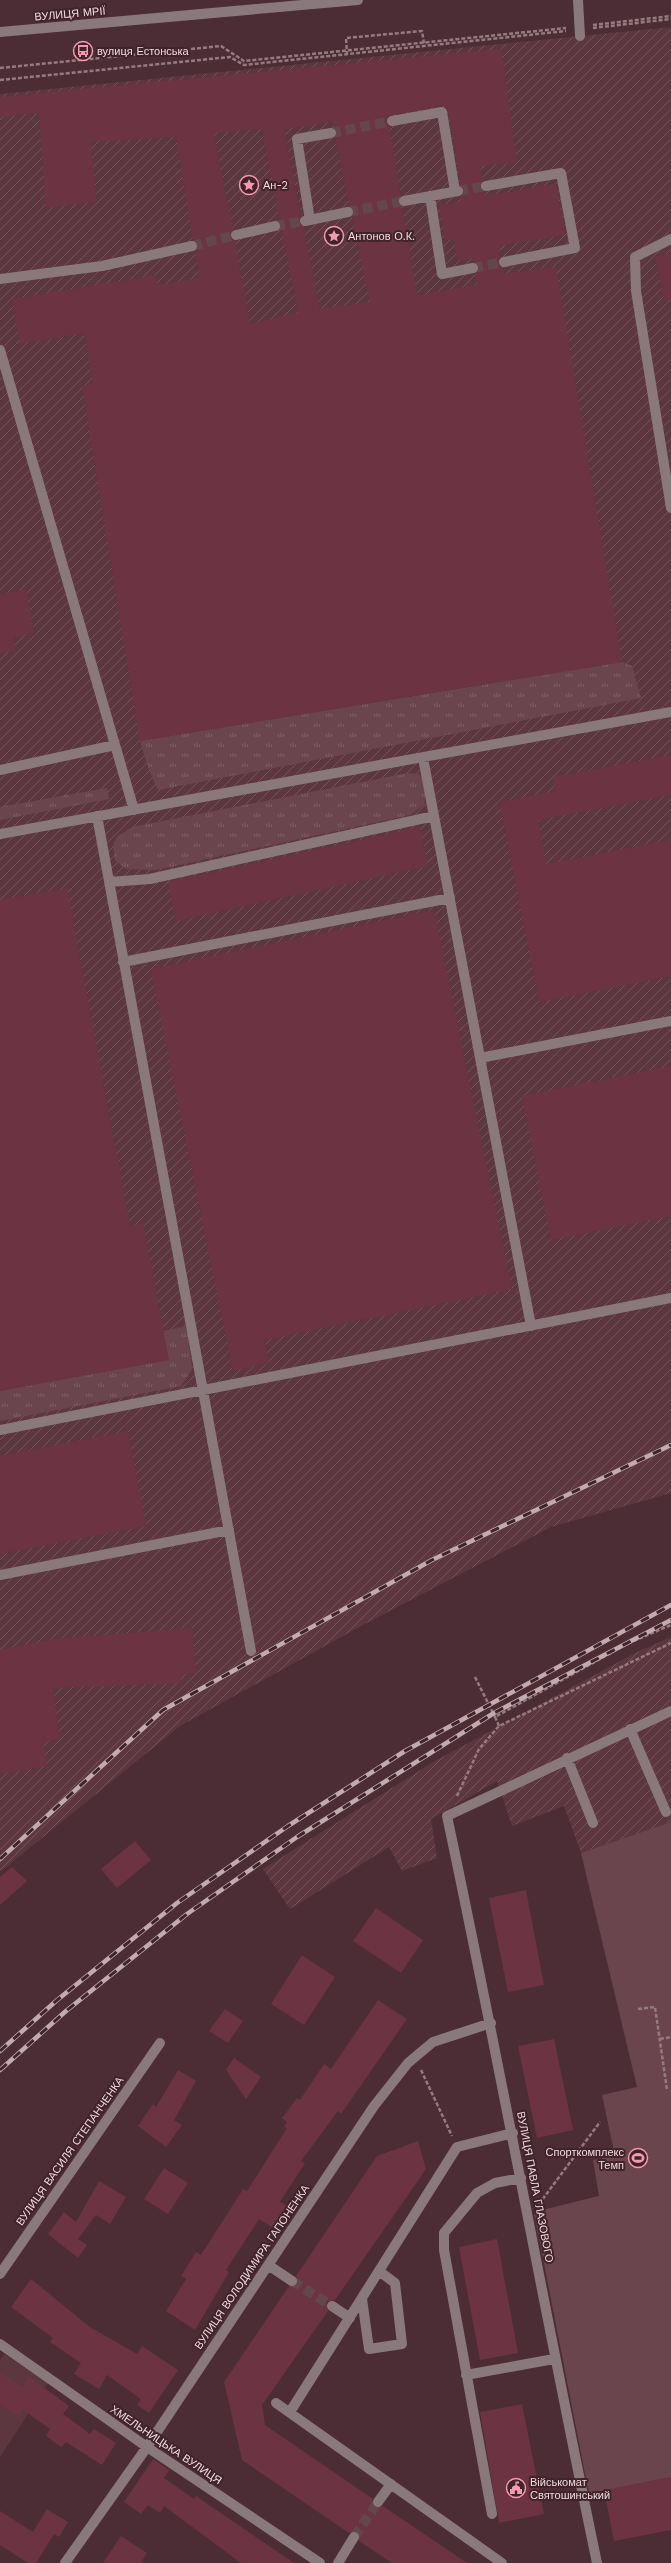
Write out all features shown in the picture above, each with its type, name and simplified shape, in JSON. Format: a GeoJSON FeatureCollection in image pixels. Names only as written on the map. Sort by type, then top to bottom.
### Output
{"type":"FeatureCollection","features":[{"type":"Feature","properties":{"kind":"street","name":"ВУЛИЦЯ МРІЇ"},"geometry":{"type":"LineString","coordinates":[[0,32],[358,0]]}},
{"type":"Feature","properties":{"kind":"street"},"geometry":{"type":"LineString","coordinates":[[578,0],[580,31]]}},
{"type":"Feature","properties":{"kind":"street"},"geometry":{"type":"LineString","coordinates":[[392,121],[442,112],[456,191],[404,201]]}},
{"type":"Feature","properties":{"kind":"street"},"geometry":{"type":"LineString","coordinates":[[331,132],[297,139],[307,220],[348,212]]}},
{"type":"Feature","properties":{"kind":"street"},"geometry":{"type":"LineString","coordinates":[[486,186],[561,173],[574,248],[504,262]]}},
{"type":"Feature","properties":{"kind":"street"},"geometry":{"type":"LineString","coordinates":[[430,196],[442,274],[473,268]]}},
{"type":"Feature","properties":{"kind":"street"},"geometry":{"type":"LineString","coordinates":[[236,235],[275,226]]}},
{"type":"Feature","properties":{"kind":"street"},"geometry":{"type":"LineString","coordinates":[[671,238],[635,257],[636,291],[671,508]]}},
{"type":"Feature","properties":{"kind":"street"},"geometry":{"type":"LineString","coordinates":[[0,279],[102,266],[192,246]]}},
{"type":"Feature","properties":{"kind":"street"},"geometry":{"type":"LineString","coordinates":[[0,350],[134,810]]}},
{"type":"Feature","properties":{"kind":"street"},"geometry":{"type":"LineString","coordinates":[[0,834],[671,712]]}},
{"type":"Feature","properties":{"kind":"street"},"geometry":{"type":"LineString","coordinates":[[0,770],[115,744]]}},
{"type":"Feature","properties":{"kind":"street"},"geometry":{"type":"LineString","coordinates":[[423,758],[530,1326]]}},
{"type":"Feature","properties":{"kind":"street"},"geometry":{"type":"LineString","coordinates":[[96,816],[251,1651]]}},
{"type":"Feature","properties":{"kind":"street"},"geometry":{"type":"LineString","coordinates":[[109,882],[150,879],[434,816]]}},
{"type":"Feature","properties":{"kind":"street"},"geometry":{"type":"LineString","coordinates":[[124,962],[450,898]]}},
{"type":"Feature","properties":{"kind":"street"},"geometry":{"type":"LineString","coordinates":[[480,1058],[671,1022]]}},
{"type":"Feature","properties":{"kind":"street"},"geometry":{"type":"LineString","coordinates":[[0,1430],[671,1298]]}},
{"type":"Feature","properties":{"kind":"street"},"geometry":{"type":"LineString","coordinates":[[0,1575],[229,1530]]}},
{"type":"Feature","properties":{"kind":"street"},"geometry":{"type":"LineString","coordinates":[[447,1816],[566,1758],[671,1711]]}},
{"type":"Feature","properties":{"kind":"street"},"geometry":{"type":"LineString","coordinates":[[630,1729],[666,1812]]}},
{"type":"Feature","properties":{"kind":"street"},"geometry":{"type":"LineString","coordinates":[[566,1758],[593,1823]]}},
{"type":"Feature","properties":{"kind":"street","name":"ВУЛИЦЯ ПАВЛА ГЛАЗОВОГО"},"geometry":{"type":"LineString","coordinates":[[447,1816],[491,2022],[522,2178],[554,2359],[597,2563]]}},
{"type":"Feature","properties":{"kind":"street","name":"ВУЛИЦЯ ВОЛОДИМИРА ГАПОНЕНКА"},"geometry":{"type":"LineString","coordinates":[[65,2563],[147,2447],[374,2106],[415,2058],[433,2042],[491,2022]]}},
{"type":"Feature","properties":{"kind":"street","name":"ВУЛИЦЯ ВАСИЛЯ СТЕПАНЧЕНКА"},"geometry":{"type":"LineString","coordinates":[[0,2274],[160,2043]]}},
{"type":"Feature","properties":{"kind":"street"},"geometry":{"type":"LineString","coordinates":[[290,2412],[457,2147],[513,2133]]}},
{"type":"Feature","properties":{"kind":"street"},"geometry":{"type":"LineString","coordinates":[[492,2514],[444,2250],[444,2233],[477,2193],[495,2183],[522,2178]]}},
{"type":"Feature","properties":{"kind":"street"},"geometry":{"type":"LineString","coordinates":[[268,2265],[292,2281]]}},
{"type":"Feature","properties":{"kind":"street"},"geometry":{"type":"LineString","coordinates":[[362,2299],[369,2349],[402,2344],[395,2283],[379,2271]]}},
{"type":"Feature","properties":{"kind":"street"},"geometry":{"type":"LineString","coordinates":[[332,2306],[350,2318]]}},
{"type":"Feature","properties":{"kind":"street","name":"ХМЕЛЬНИЦЬКА ВУЛИЦЯ"},"geometry":{"type":"LineString","coordinates":[[0,2344],[147,2447],[320,2563]]}},
{"type":"Feature","properties":{"kind":"street"},"geometry":{"type":"LineString","coordinates":[[466,2375],[554,2359]]}},
{"type":"Feature","properties":{"kind":"street"},"geometry":{"type":"LineString","coordinates":[[276,2403],[502,2563]]}},
{"type":"Feature","properties":{"kind":"street"},"geometry":{"type":"LineString","coordinates":[[378,2502],[391,2484]]}},
{"type":"Feature","properties":{"kind":"street"},"geometry":{"type":"LineString","coordinates":[[338,2563],[354,2537]]}},
{"type":"Feature","properties":{"kind":"path"},"geometry":{"type":"LineString","coordinates":[[0,68],[221,46],[244,61],[423,42],[580,31],[671,16]]}},
{"type":"Feature","properties":{"kind":"path"},"geometry":{"type":"LineString","coordinates":[[0,80],[230,57],[244,65],[580,31],[671,19]]}},
{"type":"Feature","properties":{"kind":"path"},"geometry":{"type":"LineString","coordinates":[[348,55],[346,38],[422,31],[424,47]]}},
{"type":"Feature","properties":{"kind":"path"},"geometry":{"type":"LineString","coordinates":[[495,1717],[629,1643],[671,1625]]}},
{"type":"Feature","properties":{"kind":"path"},"geometry":{"type":"LineString","coordinates":[[447,1816],[479,1749],[499,1726],[671,1643]]}},
{"type":"Feature","properties":{"kind":"path"},"geometry":{"type":"LineString","coordinates":[[475,1678],[499,1726]]}},
{"type":"Feature","properties":{"kind":"path"},"geometry":{"type":"LineString","coordinates":[[638,2009],[655,2007],[667,2090]]}},
{"type":"Feature","properties":{"kind":"path"},"geometry":{"type":"LineString","coordinates":[[660,2039],[671,2037]]}},
{"type":"Feature","properties":{"kind":"path"},"geometry":{"type":"LineString","coordinates":[[415,2058],[457,2147]]}},
{"type":"Feature","properties":{"kind":"path"},"geometry":{"type":"LineString","coordinates":[[538,2206],[600,2122]]}},
{"type":"Feature","properties":{"kind":"shaded area"},"geometry":{"type":"Polygon","coordinates":[[[671,27],[671,1493],[551,1527],[363,1625],[180,1726],[0,1872],[0,94],[671,27]]]}},
{"type":"Feature","properties":{"kind":"shaded area"},"geometry":{"type":"Polygon","coordinates":[[[671,1637],[671,1822],[581,1853],[564,1806],[512,1826],[497,1781],[431,1819],[437,1858],[402,1871],[389,1847],[290,1909],[263,1869],[433,1762],[637,1652],[671,1637]]]}},
{"type":"Feature","properties":{"kind":"shaded area"},"geometry":{"type":"Polygon","coordinates":[[[4,2354],[48,2383],[0,2457],[0,2360],[4,2354]]]}},
{"type":"Feature","properties":{"kind":"green space"},"geometry":{"type":"Polygon","coordinates":[[[622,662],[632,666],[641,698],[158,790],[149,770],[140,741],[622,662]]]}},
{"type":"Feature","properties":{"kind":"green space"},"geometry":{"type":"Polygon","coordinates":[[[408,773],[419,774],[426,788],[424,805],[410,815],[156,870],[126,869],[115,860],[113,845],[118,836],[132,827],[408,773]]]}},
{"type":"Feature","properties":{"kind":"green space"},"geometry":{"type":"Polygon","coordinates":[[[107,788],[109,799],[0,820],[0,807],[107,788]]]}},
{"type":"Feature","properties":{"kind":"green space"},"geometry":{"type":"Polygon","coordinates":[[[187,1326],[192,1369],[181,1386],[0,1421],[0,1391],[168,1360],[163,1331],[187,1326]]]}},
{"type":"Feature","properties":{"kind":"green space","name":"Спорткомплекс Темп"},"geometry":{"type":"Polygon","coordinates":[[[671,1822],[671,2477],[589,2494],[534,2212],[599,2196],[593,2160],[615,2156],[602,2095],[637,2087],[581,1853],[671,1822]]]}},
{"type":"Feature","properties":{"kind":"building"},"geometry":{"type":"Polygon","coordinates":[[[501,49],[517,162],[480,166],[483,181],[480,187],[485,196],[556,184],[565,235],[499,246],[500,257],[498,263],[502,268],[503,274],[556,267],[622,662],[140,741],[82,386],[93,384],[84,333],[20,344],[12,299],[156,275],[157,285],[200,278],[195,251],[198,245],[193,240],[176,137],[90,142],[97,201],[46,208],[39,113],[0,117],[0,97],[501,49]],[[446,106],[391,115],[386,119],[389,127],[401,196],[398,202],[402,207],[417,295],[477,285],[475,274],[479,270],[473,258],[457,261],[454,239],[445,241],[439,205],[461,202],[460,197],[464,190],[461,185],[448,111],[446,106]],[[332,122],[284,129],[301,216],[299,222],[303,227],[320,309],[370,302],[352,217],[354,210],[350,206],[335,138],[337,132],[332,122]],[[262,129],[214,133],[233,230],[230,236],[235,241],[250,324],[298,313],[262,129]]]}},
{"type":"Feature","properties":{"kind":"building"},"geometry":{"type":"Polygon","coordinates":[[[671,253],[671,299],[664,300],[655,256],[671,253]]]}},
{"type":"Feature","properties":{"kind":"building"},"geometry":{"type":"Polygon","coordinates":[[[26,589],[34,633],[13,637],[16,650],[0,653],[0,594],[26,589]]]}},
{"type":"Feature","properties":{"kind":"building"},"geometry":{"type":"Polygon","coordinates":[[[671,755],[671,795],[538,820],[546,864],[671,840],[671,976],[539,1002],[500,802],[556,791],[553,777],[671,755]]]}},
{"type":"Feature","properties":{"kind":"building"},"geometry":{"type":"Polygon","coordinates":[[[420,827],[428,866],[176,921],[168,882],[420,827]]]}},
{"type":"Feature","properties":{"kind":"building"},"geometry":{"type":"Polygon","coordinates":[[[67,888],[130,1226],[143,1223],[169,1360],[0,1391],[0,900],[67,888]]]}},
{"type":"Feature","properties":{"kind":"building"},"geometry":{"type":"Polygon","coordinates":[[[434,910],[512,1289],[264,1340],[269,1363],[233,1371],[151,969],[434,910]]]}},
{"type":"Feature","properties":{"kind":"building"},"geometry":{"type":"Polygon","coordinates":[[[671,1066],[671,1216],[551,1240],[522,1096],[671,1066]]]}},
{"type":"Feature","properties":{"kind":"building"},"geometry":{"type":"Polygon","coordinates":[[[128,1431],[146,1526],[0,1554],[0,1456],[128,1431]]]}},
{"type":"Feature","properties":{"kind":"building"},"geometry":{"type":"Polygon","coordinates":[[[192,1628],[196,1673],[180,1675],[181,1683],[53,1688],[60,1738],[43,1743],[47,1766],[0,1774],[0,1650],[55,1639],[192,1628]]]}},
{"type":"Feature","properties":{"kind":"building"},"geometry":{"type":"Polygon","coordinates":[[[135,1841],[151,1860],[117,1888],[101,1869],[135,1841]]]}},
{"type":"Feature","properties":{"kind":"building"},"geometry":{"type":"Polygon","coordinates":[[[12,1867],[27,1881],[0,1905],[0,1877],[12,1867]]]}},
{"type":"Feature","properties":{"kind":"building"},"geometry":{"type":"Polygon","coordinates":[[[526,1890],[544,1985],[508,1992],[489,1898],[526,1890]]]}},
{"type":"Feature","properties":{"kind":"building"},"geometry":{"type":"Polygon","coordinates":[[[376,1908],[423,1940],[401,1973],[353,1941],[376,1908]]]}},
{"type":"Feature","properties":{"kind":"building"},"geometry":{"type":"Polygon","coordinates":[[[302,1955],[335,1977],[304,2025],[271,2004],[302,1955]]]}},
{"type":"Feature","properties":{"kind":"building"},"geometry":{"type":"Polygon","coordinates":[[[378,2000],[407,2019],[341,2114],[338,2111],[301,2161],[305,2163],[280,2202],[287,2206],[273,2228],[259,2219],[226,2270],[229,2272],[195,2330],[166,2311],[186,2279],[181,2276],[196,2252],[201,2255],[243,2189],[247,2191],[287,2128],[284,2127],[287,2122],[282,2118],[297,2098],[300,2100],[324,2064],[331,2069],[378,2000]]]}},
{"type":"Feature","properties":{"kind":"building"},"geometry":{"type":"Polygon","coordinates":[[[225,2009],[243,2021],[228,2043],[209,2031],[225,2009]]]}},
{"type":"Feature","properties":{"kind":"building"},"geometry":{"type":"Polygon","coordinates":[[[554,2039],[573,2130],[537,2138],[518,2046],[554,2039]]]}},
{"type":"Feature","properties":{"kind":"building"},"geometry":{"type":"Polygon","coordinates":[[[234,2058],[261,2077],[246,2099],[226,2070],[234,2058]]]}},
{"type":"Feature","properties":{"kind":"building"},"geometry":{"type":"Polygon","coordinates":[[[178,2070],[196,2081],[174,2120],[182,2125],[166,2147],[138,2126],[153,2104],[156,2107],[178,2070]]]}},
{"type":"Feature","properties":{"kind":"building"},"geometry":{"type":"Polygon","coordinates":[[[418,2141],[426,2169],[335,2300],[327,2302],[328,2311],[262,2405],[265,2425],[373,2499],[372,2504],[375,2507],[383,2506],[467,2563],[392,2563],[359,2541],[358,2532],[354,2531],[349,2533],[242,2460],[224,2382],[289,2286],[297,2285],[298,2281],[296,2276],[377,2156],[418,2141]]]}},
{"type":"Feature","properties":{"kind":"building"},"geometry":{"type":"Polygon","coordinates":[[[164,2168],[188,2183],[168,2214],[144,2199],[164,2168]]]}},
{"type":"Feature","properties":{"kind":"building"},"geometry":{"type":"Polygon","coordinates":[[[99,2181],[126,2197],[110,2224],[96,2215],[78,2239],[87,2245],[78,2258],[48,2234],[64,2212],[76,2222],[99,2181]]]}},
{"type":"Feature","properties":{"kind":"building"},"geometry":{"type":"Polygon","coordinates":[[[497,2239],[518,2353],[480,2360],[459,2247],[497,2239]]]}},
{"type":"Feature","properties":{"kind":"building"},"geometry":{"type":"Polygon","coordinates":[[[31,2279],[90,2327],[137,2354],[142,2346],[178,2370],[149,2413],[137,2405],[141,2399],[107,2375],[99,2389],[74,2374],[81,2363],[50,2342],[53,2338],[11,2307],[31,2279]]]}},
{"type":"Feature","properties":{"kind":"building"},"geometry":{"type":"Polygon","coordinates":[[[0,2373],[23,2387],[29,2377],[69,2406],[63,2414],[90,2434],[94,2429],[116,2443],[102,2465],[66,2442],[61,2447],[46,2436],[50,2429],[23,2410],[19,2416],[0,2405],[0,2373]]]}},
{"type":"Feature","properties":{"kind":"building","name":"Військомат Святошинський"},"geometry":{"type":"Polygon","coordinates":[[[522,2404],[544,2514],[499,2523],[480,2412],[522,2404]]]}},
{"type":"Feature","properties":{"kind":"building"},"geometry":{"type":"Polygon","coordinates":[[[153,2459],[169,2470],[164,2478],[194,2499],[196,2496],[294,2563],[241,2563],[164,2506],[160,2513],[148,2505],[141,2514],[124,2502],[153,2459]]]}},
{"type":"Feature","properties":{"kind":"building"},"geometry":{"type":"Polygon","coordinates":[[[671,2477],[671,2530],[614,2541],[604,2490],[671,2477]]]}},
{"type":"Feature","properties":{"kind":"building"},"geometry":{"type":"Polygon","coordinates":[[[47,2509],[68,2522],[59,2537],[54,2534],[36,2563],[28,2563],[0,2545],[0,2511],[33,2532],[47,2509]]]}},
{"type":"Feature","properties":{"kind":"building"},"geometry":{"type":"Polygon","coordinates":[[[121,2536],[147,2553],[141,2563],[103,2563],[121,2536]]]}},
{"type":"Feature","properties":{"kind":"tunnel"},"geometry":{"type":"LineString","coordinates":[[331,133],[392,121]]}},
{"type":"Feature","properties":{"kind":"tunnel"},"geometry":{"type":"LineString","coordinates":[[458,191],[486,186]]}},
{"type":"Feature","properties":{"kind":"tunnel"},"geometry":{"type":"LineString","coordinates":[[348,212],[404,201]]}},
{"type":"Feature","properties":{"kind":"tunnel"},"geometry":{"type":"LineString","coordinates":[[275,226],[305,221]]}},
{"type":"Feature","properties":{"kind":"tunnel"},"geometry":{"type":"LineString","coordinates":[[192,246],[236,235]]}},
{"type":"Feature","properties":{"kind":"tunnel"},"geometry":{"type":"LineString","coordinates":[[473,268],[504,262]]}},
{"type":"Feature","properties":{"kind":"tunnel"},"geometry":{"type":"LineString","coordinates":[[292,2281],[332,2306]]}},
{"type":"Feature","properties":{"kind":"tunnel"},"geometry":{"type":"LineString","coordinates":[[354,2537],[378,2502]]}},
{"type":"Feature","properties":{"kind":"railway"},"geometry":{"type":"LineString","coordinates":[[0,1859],[163,1710],[432,1560],[671,1445]]}},
{"type":"Feature","properties":{"kind":"railway"},"geometry":{"type":"LineString","coordinates":[[0,2051],[56,2001],[177,1903],[288,1826],[405,1751],[671,1605]]}},
{"type":"Feature","properties":{"kind":"railway"},"geometry":{"type":"LineString","coordinates":[[0,2070],[66,2011],[187,1914],[297,1837],[494,1713],[671,1620]]}},
{"type":"Feature","properties":{"kind":"place","name":"вулиця Естонська"},"geometry":{"type":"Point","coordinates":[83,51]}},
{"type":"Feature","properties":{"kind":"place","name":"Ан-2"},"geometry":{"type":"Point","coordinates":[249,185]}},
{"type":"Feature","properties":{"kind":"place","name":"Антонов О.К."},"geometry":{"type":"Point","coordinates":[334,236]}},
{"type":"Feature","properties":{"kind":"place","name":"Спорткомплекс Темп"},"geometry":{"type":"Point","coordinates":[638,2158]}},
{"type":"Feature","properties":{"kind":"place","name":"Військомат Святошинський"},"geometry":{"type":"Point","coordinates":[516,2488]}}]}
